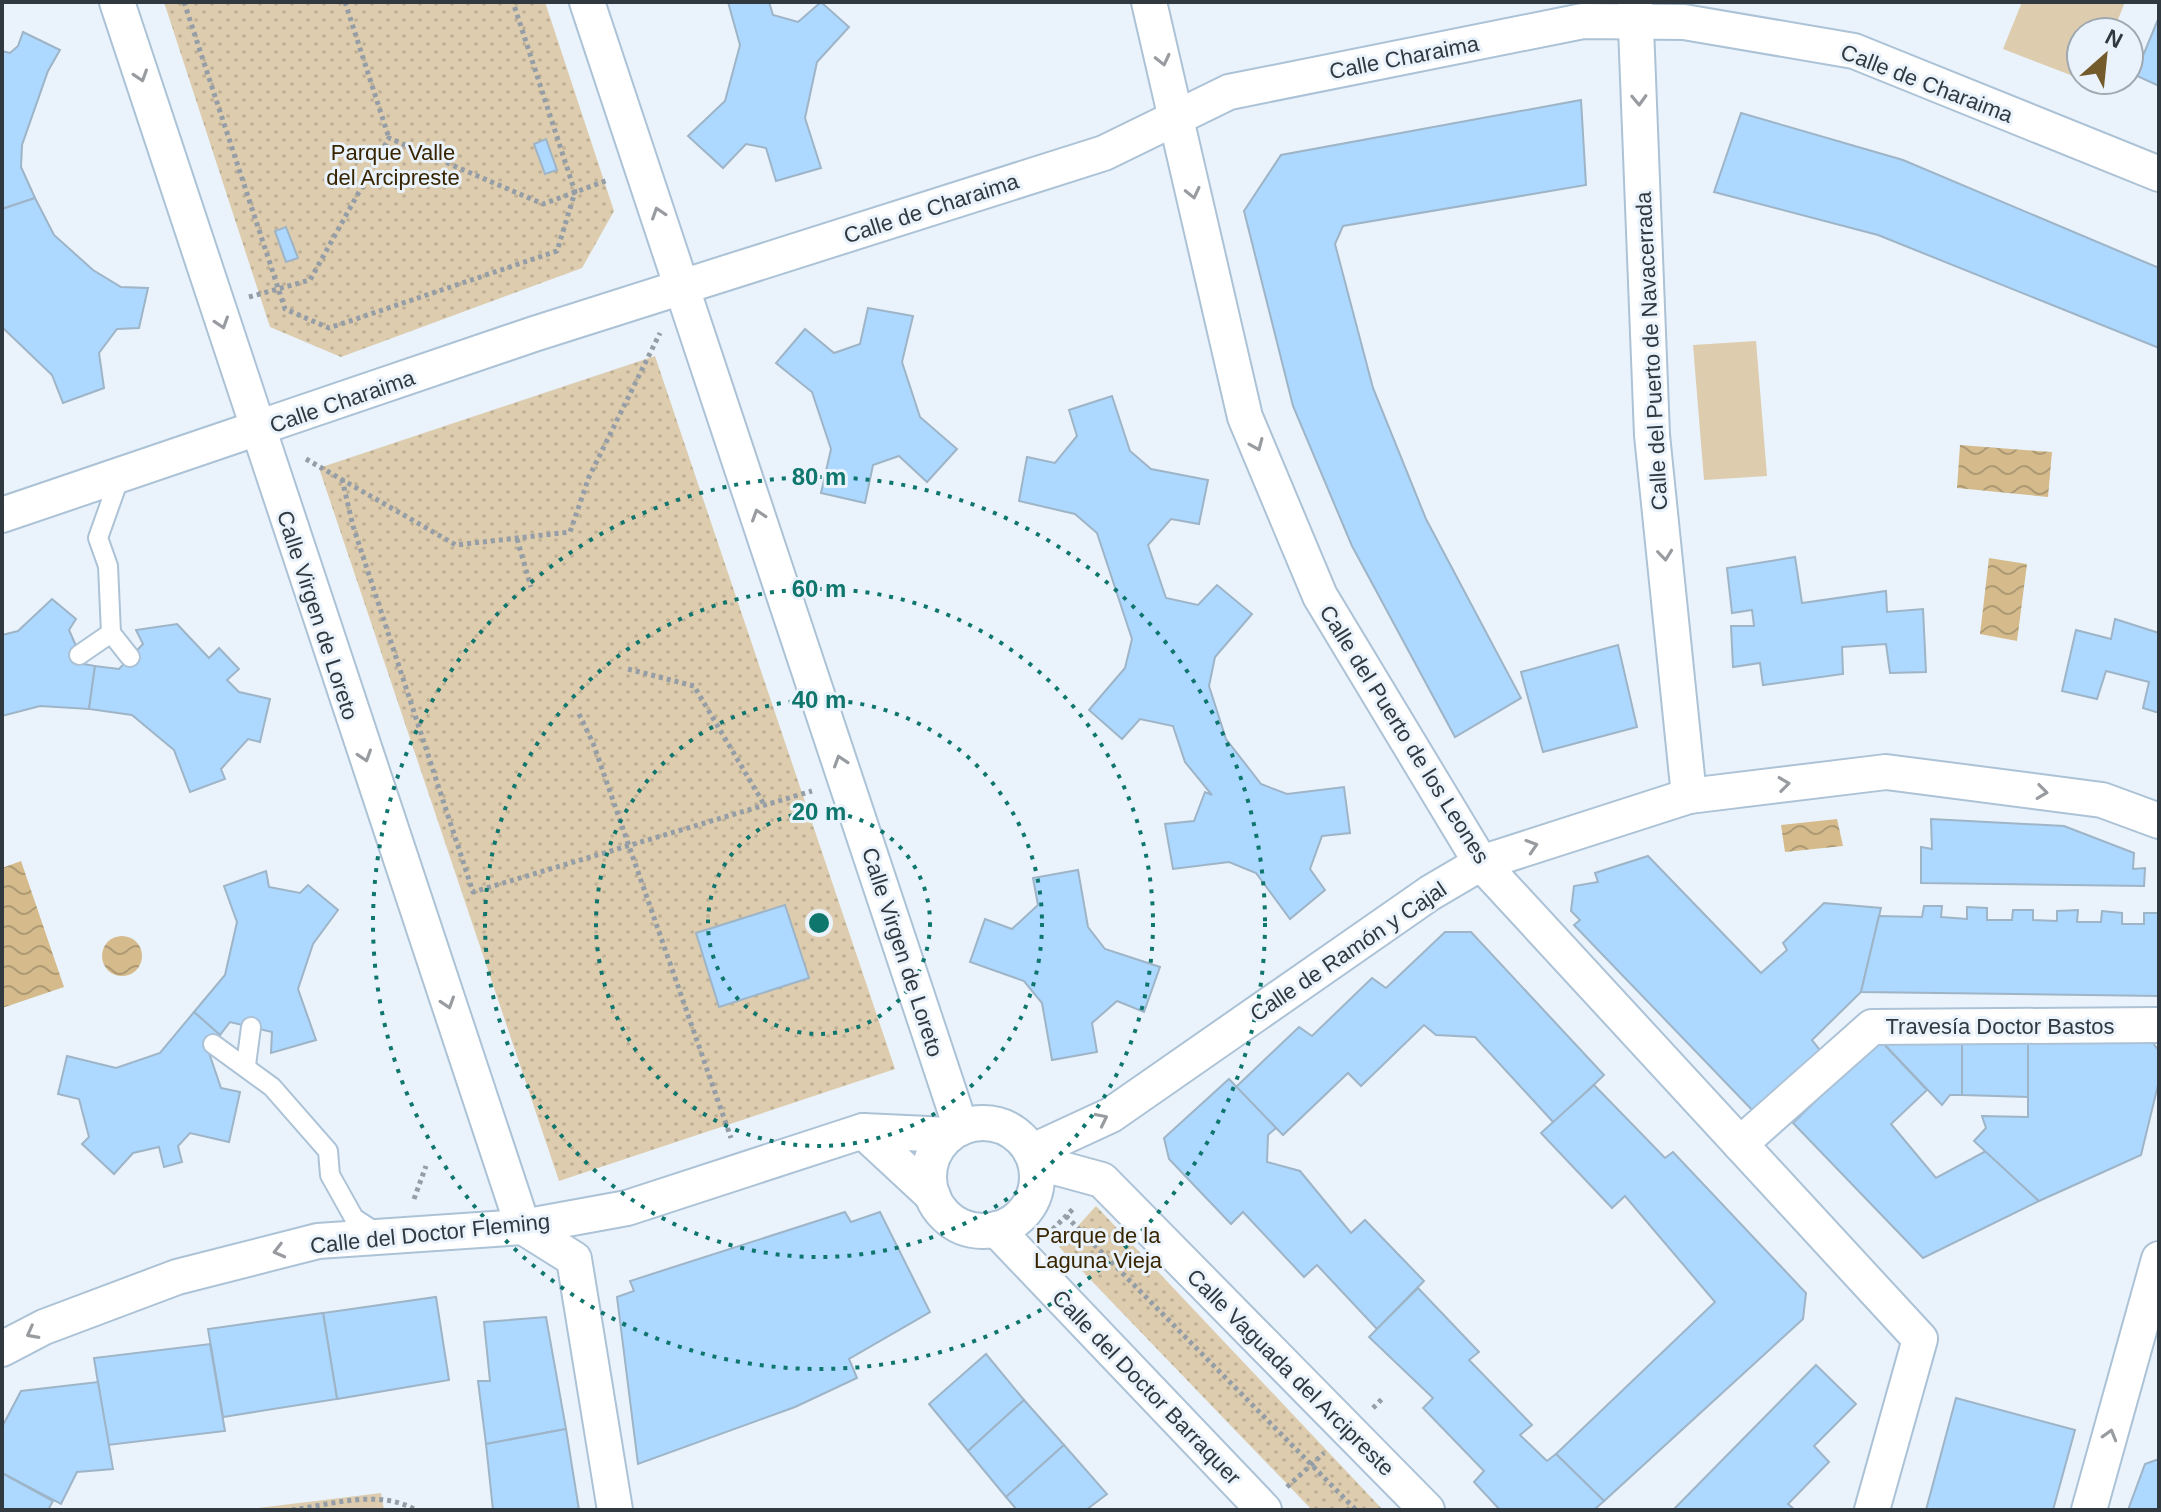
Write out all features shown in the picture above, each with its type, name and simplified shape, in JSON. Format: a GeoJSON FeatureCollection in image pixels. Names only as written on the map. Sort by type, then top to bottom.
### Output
{"type":"FeatureCollection","features":[{"type":"Feature","properties":{"kind":"street","name":"Calle Virgen de Loreto"},"geometry":{"type":"LineString","coordinates":[[117,2],[523,1227]]}},
{"type":"Feature","properties":{"kind":"street","name":"Calle Virgen de Loreto"},"geometry":{"type":"LineString","coordinates":[[587,2],[846,781],[955,1131]]}},
{"type":"Feature","properties":{"kind":"street","name":"Calle del Puerto de los Leones"},"geometry":{"type":"LineString","coordinates":[[1149,2],[1245,417],[1320,596],[1481,863],[1920,1339],[1872,1510]]}},
{"type":"Feature","properties":{"kind":"street","name":"Calle Charaima"},"geometry":{"type":"LineString","coordinates":[[1176,117],[1229,92],[1637,12]]}},
{"type":"Feature","properties":{"kind":"street","name":"Calle de Charaima"},"geometry":{"type":"LineString","coordinates":[[1637,12],[1854,51],[2159,174]]}},
{"type":"Feature","properties":{"kind":"street","name":"Calle del Puerto de Navacerrada"},"geometry":{"type":"LineString","coordinates":[[1637,12],[1652,435],[1689,796]]}},
{"type":"Feature","properties":{"kind":"street","name":"Calle de Charaima"},"geometry":{"type":"LineString","coordinates":[[682,287],[1104,153],[1176,117]]}},
{"type":"Feature","properties":{"kind":"street","name":"Calle Charaima"},"geometry":{"type":"LineString","coordinates":[[2,515],[682,287]]}},
{"type":"Feature","properties":{"kind":"street","name":"Calle de Ramón y Cajal"},"geometry":{"type":"LineString","coordinates":[[1033,1157],[1111,1115],[1430,893],[1481,863],[1689,796],[1886,772],[2102,800],[2159,821]]}},
{"type":"Feature","properties":{"kind":"street","name":"Travesía Doctor Bastos"},"geometry":{"type":"LineString","coordinates":[[1740,1144],[1872,1027],[2159,1025]]}},
{"type":"Feature","properties":{"kind":"street"},"geometry":{"type":"LineString","coordinates":[[863,1131],[933,1196],[952,1220],[966,1228],[996,1229],[1021,1215],[1036,1191],[1033,1157],[1019,1136],[1001,1125],[981,1123],[955,1131],[931,1163],[929,1180],[933,1196]]}},
{"type":"Feature","properties":{"kind":"street","name":"Calle del Doctor Fleming"},"geometry":{"type":"LineString","coordinates":[[2,1349],[44,1327],[177,1277],[318,1241],[523,1227],[627,1208],[743,1173],[863,1131],[955,1131]]}},
{"type":"Feature","properties":{"kind":"street","name":"Calle Vaguada del Arcipreste"},"geometry":{"type":"LineString","coordinates":[[1033,1157],[1102,1180],[1427,1510]]}},
{"type":"Feature","properties":{"kind":"street"},"geometry":{"type":"LineString","coordinates":[[523,1227],[574,1259],[615,1510]]}},
{"type":"Feature","properties":{"kind":"street","name":"Calle del Doctor Barraquer"},"geometry":{"type":"LineString","coordinates":[[996,1229],[1274,1500]]}},
{"type":"Feature","properties":{"kind":"street"},"geometry":{"type":"LineString","coordinates":[[2089,1510],[2159,1259]]}},
{"type":"Feature","properties":{"kind":"lane"},"geometry":{"type":"LineString","coordinates":[[120,476],[98,538],[108,566],[111,633],[130,657]]}},
{"type":"Feature","properties":{"kind":"lane"},"geometry":{"type":"LineString","coordinates":[[79,655],[111,633]]}},
{"type":"Feature","properties":{"kind":"lane"},"geometry":{"type":"LineString","coordinates":[[246,1065],[251,1027]]}},
{"type":"Feature","properties":{"kind":"lane"},"geometry":{"type":"LineString","coordinates":[[213,1044],[246,1065],[272,1087],[328,1151],[330,1175],[354,1218],[383,1237]]}},
{"type":"Feature","properties":{"kind":"path"},"geometry":{"type":"LineString","coordinates":[[184,2],[276,289],[285,309],[329,328],[557,251],[575,192],[513,2]]}},
{"type":"Feature","properties":{"kind":"path"},"geometry":{"type":"LineString","coordinates":[[248,297],[310,280],[389,138],[345,2]]}},
{"type":"Feature","properties":{"kind":"path"},"geometry":{"type":"LineString","coordinates":[[389,138],[543,204],[642,167]]}},
{"type":"Feature","properties":{"kind":"path"},"geometry":{"type":"LineString","coordinates":[[257,430],[456,545],[570,532],[589,477],[682,287]]}},
{"type":"Feature","properties":{"kind":"path"},"geometry":{"type":"LineString","coordinates":[[342,479],[353,526],[473,892],[630,848],[846,781]]}},
{"type":"Feature","properties":{"kind":"path"},"geometry":{"type":"LineString","coordinates":[[517,539],[531,587]]}},
{"type":"Feature","properties":{"kind":"path"},"geometry":{"type":"LineString","coordinates":[[628,669],[694,686],[765,806]]}},
{"type":"Feature","properties":{"kind":"path"},"geometry":{"type":"LineString","coordinates":[[579,714],[593,743],[743,1173]]}},
{"type":"Feature","properties":{"kind":"path"},"geometry":{"type":"LineString","coordinates":[[411,1206],[426,1166]]}},
{"type":"Feature","properties":{"kind":"path"},"geometry":{"type":"LineString","coordinates":[[1044,1238],[1075,1206]]}},
{"type":"Feature","properties":{"kind":"path"},"geometry":{"type":"LineString","coordinates":[[1066,1216],[1356,1510]]}},
{"type":"Feature","properties":{"kind":"path"},"geometry":{"type":"LineString","coordinates":[[1274,1500],[1330,1447]]}},
{"type":"Feature","properties":{"kind":"path"},"geometry":{"type":"LineString","coordinates":[[292,1510],[369,1499],[395,1500],[416,1510]]}},
{"type":"Feature","properties":{"kind":"green space","name":"Parque Valle del Arcipreste"},"geometry":{"type":"Polygon","coordinates":[[[164,2],[545,2],[614,211],[582,268],[341,357],[270,327],[164,2]]]}},
{"type":"Feature","properties":{"kind":"green space"},"geometry":{"type":"Polygon","coordinates":[[[2022,2],[2125,2],[2119,16],[2065,16],[2065,73],[2003,49],[2022,2]]]}},
{"type":"Feature","properties":{"kind":"green space"},"geometry":{"type":"Polygon","coordinates":[[[1756,341],[1767,476],[1704,480],[1693,345],[1756,341]]]}},
{"type":"Feature","properties":{"kind":"green space"},"geometry":{"type":"Polygon","coordinates":[[[655,356],[895,1069],[559,1181],[319,468],[655,356]]]}},
{"type":"Feature","properties":{"kind":"green space","name":"Parque de la Laguna Vieja"},"geometry":{"type":"Polygon","coordinates":[[[1096,1206],[1383,1510],[1312,1510],[1059,1247],[1096,1206]]]}},
{"type":"Feature","properties":{"kind":"green space"},"geometry":{"type":"Polygon","coordinates":[[[381,1493],[384,1510],[241,1510],[381,1493]]]}},
{"type":"Feature","properties":{"kind":"water"},"geometry":{"type":"Polygon","coordinates":[[[1960,445],[2052,452],[2048,497],[1957,488],[1960,445]]]}},
{"type":"Feature","properties":{"kind":"water"},"geometry":{"type":"Polygon","coordinates":[[[1989,558],[2027,564],[2017,641],[1980,634],[1989,558]]]}},
{"type":"Feature","properties":{"kind":"water"},"geometry":{"type":"Polygon","coordinates":[[[1837,819],[1843,846],[1785,852],[1781,825],[1837,819]]]}},
{"type":"Feature","properties":{"kind":"water"},"geometry":{"type":"Polygon","coordinates":[[[21,861],[64,987],[2,1008],[2,868],[21,861]]]}},
{"type":"Feature","properties":{"kind":"water"},"geometry":{"type":"Polygon","coordinates":[[[122,936],[136,942],[142,956],[136,970],[122,976],[108,970],[102,956],[108,942],[122,936]]]}},
{"type":"Feature","properties":{"kind":"building"},"geometry":{"type":"Polygon","coordinates":[[[728,2],[769,2],[773,15],[798,22],[821,2],[849,27],[817,62],[805,118],[821,168],[776,181],[766,148],[746,144],[723,168],[688,136],[725,101],[740,45],[728,2]]]}},
{"type":"Feature","properties":{"kind":"building"},"geometry":{"type":"Polygon","coordinates":[[[2159,17],[2159,86],[2145,80],[2145,51],[2159,17]]]}},
{"type":"Feature","properties":{"kind":"building"},"geometry":{"type":"Polygon","coordinates":[[[23,32],[60,50],[48,71],[22,145],[21,167],[35,198],[2,209],[2,51],[10,53],[18,46],[23,32]]]}},
{"type":"Feature","properties":{"kind":"building"},"geometry":{"type":"Polygon","coordinates":[[[1581,100],[1586,185],[1343,226],[1335,244],[1373,388],[1426,519],[1521,698],[1455,737],[1352,546],[1293,406],[1244,211],[1281,155],[1581,100]]]}},
{"type":"Feature","properties":{"kind":"building"},"geometry":{"type":"Polygon","coordinates":[[[1741,113],[1903,160],[2159,268],[2159,348],[1878,235],[1714,192],[1741,113]]]}},
{"type":"Feature","properties":{"kind":"building"},"geometry":{"type":"Polygon","coordinates":[[[546,139],[557,170],[545,174],[534,144],[546,139]]]}},
{"type":"Feature","properties":{"kind":"building"},"geometry":{"type":"Polygon","coordinates":[[[35,198],[54,235],[93,270],[121,287],[148,288],[139,328],[117,329],[99,353],[104,388],[63,403],[52,375],[2,327],[2,209],[35,198]]]}},
{"type":"Feature","properties":{"kind":"building"},"geometry":{"type":"Polygon","coordinates":[[[286,227],[298,258],[286,262],[275,231],[286,227]]]}},
{"type":"Feature","properties":{"kind":"building"},"geometry":{"type":"Polygon","coordinates":[[[868,308],[913,316],[902,362],[920,417],[957,449],[927,482],[899,456],[873,465],[865,503],[821,493],[831,449],[812,392],[776,363],[805,329],[834,353],[860,344],[868,308]]]}},
{"type":"Feature","properties":{"kind":"building"},"geometry":{"type":"Polygon","coordinates":[[[1112,396],[1130,451],[1151,469],[1208,480],[1199,524],[1171,519],[1148,545],[1166,598],[1198,605],[1217,585],[1252,614],[1215,657],[1209,686],[1226,739],[1261,784],[1287,794],[1344,787],[1350,833],[1322,836],[1310,869],[1325,890],[1290,919],[1256,873],[1229,862],[1173,869],[1165,824],[1194,821],[1205,792],[1212,795],[1185,762],[1173,726],[1140,719],[1122,739],[1089,710],[1125,668],[1132,639],[1097,533],[1075,514],[1019,501],[1027,457],[1055,463],[1077,436],[1069,410],[1112,396]]]}},
{"type":"Feature","properties":{"kind":"building"},"geometry":{"type":"Polygon","coordinates":[[[1795,557],[1802,603],[1886,591],[1887,612],[1923,609],[1926,672],[1890,673],[1886,644],[1842,647],[1843,674],[1763,685],[1760,663],[1733,667],[1731,626],[1754,626],[1752,610],[1732,613],[1727,568],[1795,557]]]}},
{"type":"Feature","properties":{"kind":"building"},"geometry":{"type":"Polygon","coordinates":[[[52,599],[76,619],[69,630],[84,664],[95,666],[89,709],[40,706],[2,716],[2,635],[18,631],[52,599]]]}},
{"type":"Feature","properties":{"kind":"building"},"geometry":{"type":"Polygon","coordinates":[[[2115,619],[2159,633],[2159,713],[2143,708],[2149,682],[2106,671],[2097,699],[2062,691],[2076,630],[2111,639],[2115,619]]]}},
{"type":"Feature","properties":{"kind":"building"},"geometry":{"type":"Polygon","coordinates":[[[177,624],[209,658],[219,648],[239,669],[227,680],[239,692],[270,699],[260,742],[248,739],[221,769],[225,779],[190,792],[174,750],[132,715],[89,709],[95,666],[119,669],[143,644],[136,630],[177,624]]]}},
{"type":"Feature","properties":{"kind":"building"},"geometry":{"type":"Polygon","coordinates":[[[1618,645],[1637,727],[1543,752],[1521,672],[1618,645]]]}},
{"type":"Feature","properties":{"kind":"building"},"geometry":{"type":"Polygon","coordinates":[[[1931,819],[2064,826],[2134,853],[2133,869],[2145,868],[2144,886],[1921,883],[1921,847],[1932,849],[1931,819]]]}},
{"type":"Feature","properties":{"kind":"building"},"geometry":{"type":"Polygon","coordinates":[[[1648,856],[1761,973],[1787,950],[1783,943],[1824,903],[1881,908],[1861,992],[1812,1040],[1823,1054],[1756,1114],[1574,925],[1580,920],[1571,911],[1574,886],[1598,882],[1595,873],[1648,856]]]}},
{"type":"Feature","properties":{"kind":"building"},"geometry":{"type":"Polygon","coordinates":[[[1078,870],[1088,927],[1105,949],[1160,967],[1144,1012],[1117,1001],[1092,1023],[1097,1052],[1052,1060],[1042,1003],[1024,981],[970,962],[985,919],[1012,929],[1038,905],[1033,878],[1078,870]]]}},
{"type":"Feature","properties":{"kind":"building"},"geometry":{"type":"Polygon","coordinates":[[[266,871],[269,887],[300,893],[308,885],[338,910],[313,944],[298,989],[316,1040],[271,1053],[272,1032],[230,1022],[220,1035],[194,1012],[225,975],[237,922],[224,886],[266,871]]]}},
{"type":"Feature","properties":{"kind":"building"},"geometry":{"type":"Polygon","coordinates":[[[785,905],[809,978],[719,1007],[696,933],[785,905]]]}},
{"type":"Feature","properties":{"kind":"building"},"geometry":{"type":"Polygon","coordinates":[[[1924,906],[1942,906],[1941,917],[1967,919],[1967,907],[1987,908],[1987,920],[2012,920],[2013,910],[2033,910],[2033,920],[2057,921],[2057,911],[2078,910],[2077,922],[2101,922],[2102,911],[2122,913],[2122,924],[2144,924],[2144,913],[2159,913],[2159,996],[1861,992],[1879,916],[1922,917],[1924,906]]]}},
{"type":"Feature","properties":{"kind":"building"},"geometry":{"type":"Polygon","coordinates":[[[1445,932],[1471,932],[1604,1075],[1554,1123],[1475,1037],[1436,1035],[1424,1025],[1361,1086],[1348,1073],[1283,1135],[1236,1087],[1299,1027],[1312,1036],[1372,978],[1386,988],[1445,932]]]}},
{"type":"Feature","properties":{"kind":"building"},"geometry":{"type":"Polygon","coordinates":[[[194,1012],[220,1035],[208,1050],[221,1088],[240,1092],[229,1142],[190,1133],[178,1146],[182,1162],[164,1167],[159,1147],[133,1153],[114,1174],[82,1144],[89,1137],[79,1099],[58,1094],[67,1056],[116,1068],[160,1053],[194,1012]]]}},
{"type":"Feature","properties":{"kind":"building"},"geometry":{"type":"Polygon","coordinates":[[[1879,1039],[1927,1090],[1891,1124],[1936,1178],[1986,1151],[2039,1201],[1923,1258],[1793,1123],[1879,1039]]]}},
{"type":"Feature","properties":{"kind":"building"},"geometry":{"type":"Polygon","coordinates":[[[2150,1039],[2159,1051],[2159,1081],[2141,1155],[2039,1201],[1974,1141],[1986,1128],[1982,1116],[2028,1117],[2028,1040],[2150,1039]]]}},
{"type":"Feature","properties":{"kind":"building"},"geometry":{"type":"Polygon","coordinates":[[[2028,1040],[2028,1097],[1962,1095],[1962,1041],[2028,1040]]]}},
{"type":"Feature","properties":{"kind":"building"},"geometry":{"type":"Polygon","coordinates":[[[1891,1041],[1962,1041],[1962,1095],[1950,1095],[1942,1105],[1885,1045],[1891,1041]]]}},
{"type":"Feature","properties":{"kind":"building"},"geometry":{"type":"Polygon","coordinates":[[[1229,1079],[1276,1128],[1268,1135],[1267,1162],[1300,1171],[1351,1233],[1365,1220],[1424,1281],[1377,1329],[1317,1265],[1304,1277],[1243,1212],[1231,1224],[1169,1159],[1164,1138],[1229,1079]]]}},
{"type":"Feature","properties":{"kind":"building"},"geometry":{"type":"Polygon","coordinates":[[[1594,1085],[1665,1158],[1673,1152],[1806,1293],[1803,1319],[1604,1501],[1556,1454],[1715,1302],[1625,1196],[1612,1208],[1541,1133],[1594,1085]]]}},
{"type":"Feature","properties":{"kind":"building"},"geometry":{"type":"Polygon","coordinates":[[[845,1212],[851,1222],[880,1212],[930,1312],[849,1359],[857,1378],[795,1407],[638,1464],[617,1297],[634,1291],[630,1281],[845,1212]]]}},
{"type":"Feature","properties":{"kind":"building"},"geometry":{"type":"Polygon","coordinates":[[[1418,1288],[1479,1352],[1469,1360],[1532,1425],[1520,1435],[1547,1461],[1556,1454],[1604,1501],[1594,1510],[1500,1510],[1474,1482],[1484,1471],[1423,1408],[1433,1398],[1369,1337],[1418,1288]]]}},
{"type":"Feature","properties":{"kind":"building"},"geometry":{"type":"Polygon","coordinates":[[[436,1297],[449,1380],[337,1399],[323,1313],[436,1297]]]}},
{"type":"Feature","properties":{"kind":"building"},"geometry":{"type":"Polygon","coordinates":[[[323,1313],[337,1399],[223,1417],[208,1329],[323,1313]]]}},
{"type":"Feature","properties":{"kind":"building"},"geometry":{"type":"Polygon","coordinates":[[[546,1317],[566,1429],[486,1444],[478,1381],[490,1381],[484,1322],[546,1317]]]}},
{"type":"Feature","properties":{"kind":"building"},"geometry":{"type":"Polygon","coordinates":[[[210,1344],[225,1431],[108,1445],[94,1358],[210,1344]]]}},
{"type":"Feature","properties":{"kind":"building"},"geometry":{"type":"Polygon","coordinates":[[[986,1354],[1024,1400],[968,1451],[929,1404],[986,1354]]]}},
{"type":"Feature","properties":{"kind":"building"},"geometry":{"type":"Polygon","coordinates":[[[1816,1365],[1856,1404],[1814,1446],[1829,1462],[1788,1504],[1795,1510],[1673,1510],[1816,1365]]]}},
{"type":"Feature","properties":{"kind":"building"},"geometry":{"type":"Polygon","coordinates":[[[98,1382],[113,1469],[77,1472],[61,1504],[2,1473],[2,1427],[21,1391],[98,1382]]]}},
{"type":"Feature","properties":{"kind":"building"},"geometry":{"type":"Polygon","coordinates":[[[1956,1398],[2075,1430],[2053,1510],[1926,1510],[1956,1398]]]}},
{"type":"Feature","properties":{"kind":"building"},"geometry":{"type":"Polygon","coordinates":[[[1024,1400],[1064,1445],[1006,1497],[968,1451],[1024,1400]]]}},
{"type":"Feature","properties":{"kind":"building"},"geometry":{"type":"Polygon","coordinates":[[[566,1429],[579,1510],[493,1510],[486,1444],[566,1429]]]}},
{"type":"Feature","properties":{"kind":"building"},"geometry":{"type":"Polygon","coordinates":[[[1064,1445],[1107,1494],[1086,1510],[1017,1510],[1006,1497],[1064,1445]]]}},
{"type":"Feature","properties":{"kind":"building"},"geometry":{"type":"Polygon","coordinates":[[[2159,1459],[2159,1510],[2128,1510],[2145,1464],[2159,1459]]]}},
{"type":"Feature","properties":{"kind":"building"},"geometry":{"type":"Polygon","coordinates":[[[2,1473],[53,1501],[48,1510],[2,1510],[2,1473]]]}}]}
